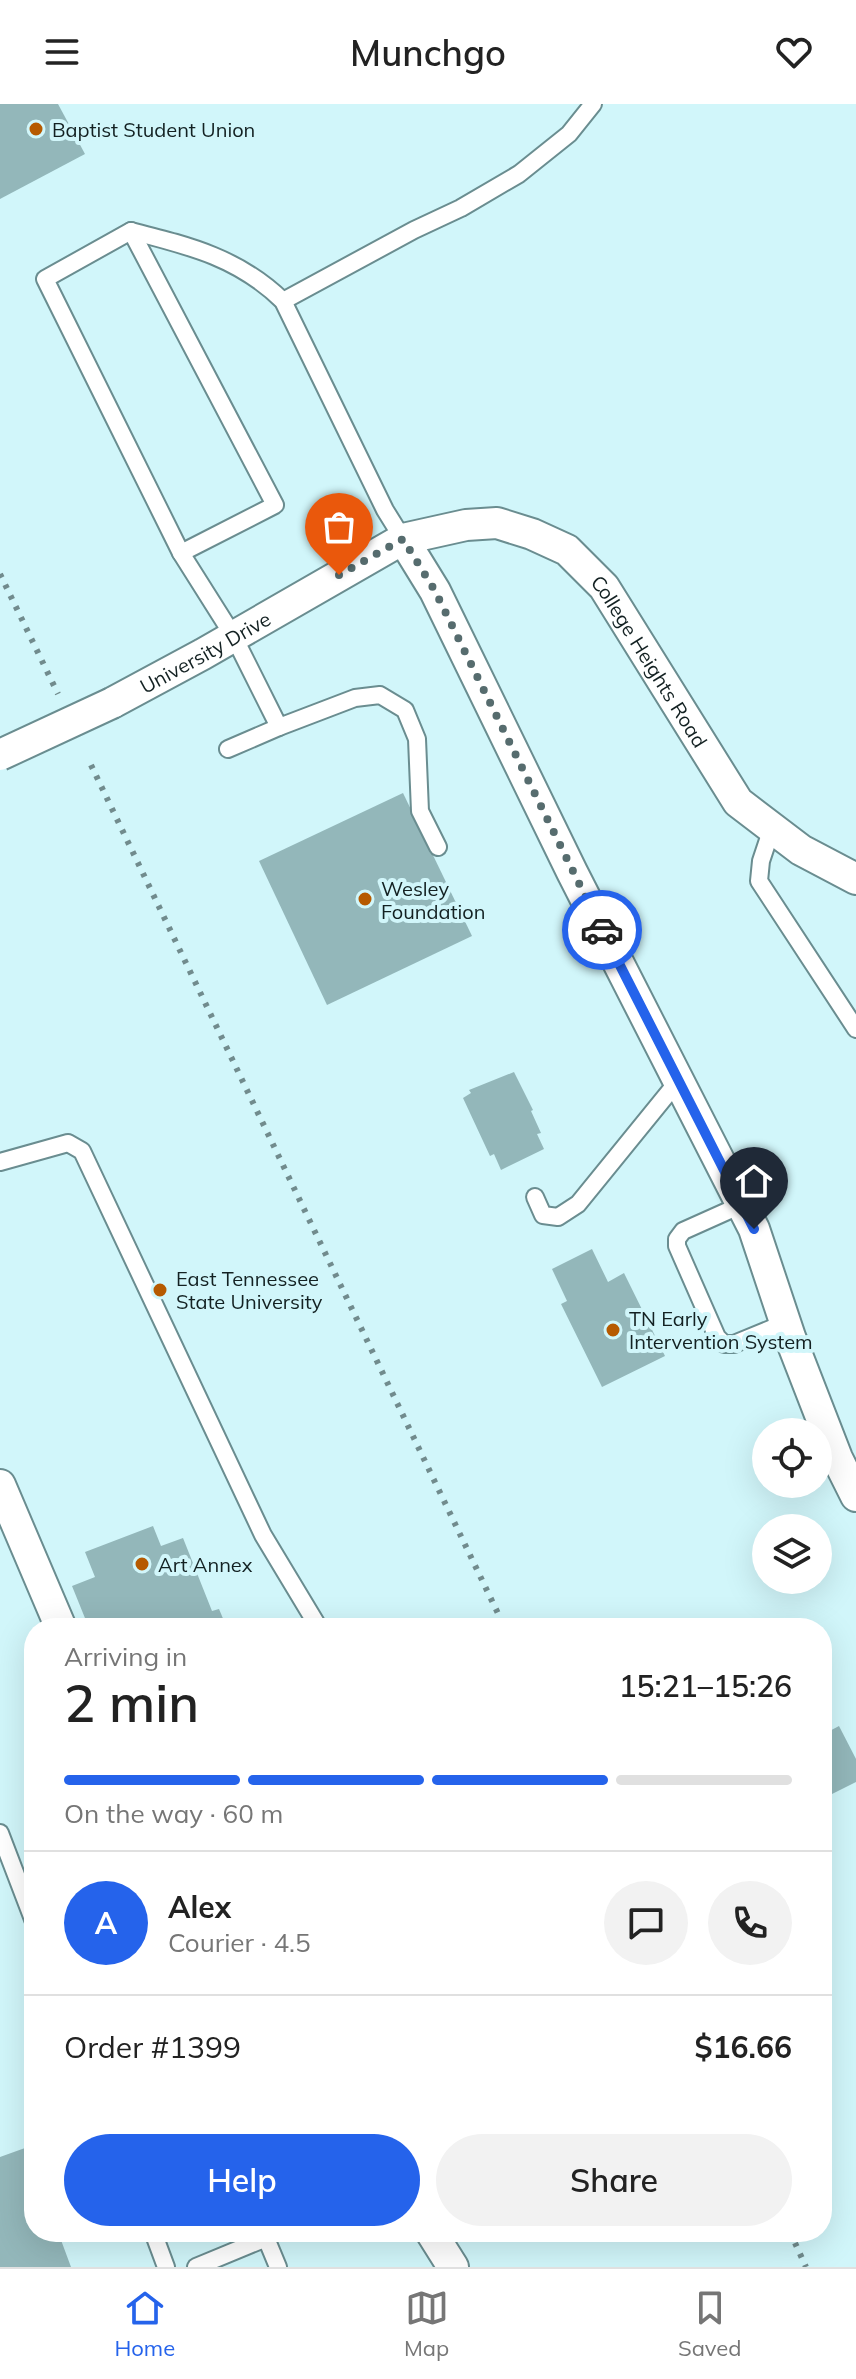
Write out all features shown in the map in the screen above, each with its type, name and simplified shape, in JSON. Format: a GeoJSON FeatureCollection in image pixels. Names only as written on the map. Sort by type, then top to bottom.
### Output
{"type":"FeatureCollection","features":[{"type":"Feature","properties":{"kind":"street","name":"College Heights Road"},"geometry":{"type":"LineString","coordinates":[[403,539],[466,525],[497,523],[567,550],[604,587],[738,802],[801,850],[856,879]]}},
{"type":"Feature","properties":{"kind":"street","name":"University Drive"},"geometry":{"type":"LineString","coordinates":[[0,755],[112,703],[234,637],[403,539]]}},
{"type":"Feature","properties":{"kind":"street"},"geometry":{"type":"LineString","coordinates":[[403,539],[435,591],[754,1229],[785,1323],[837,1458],[856,1496]]}},
{"type":"Feature","properties":{"kind":"street"},"geometry":{"type":"LineString","coordinates":[[0,1485],[57,1618]]}},
{"type":"Feature","properties":{"kind":"street"},"geometry":{"type":"LineString","coordinates":[[437,2242],[453,2267]]}},
{"type":"Feature","properties":{"kind":"lane"},"geometry":{"type":"LineString","coordinates":[[283,301],[461,208],[519,174],[569,134],[593,104]]}},
{"type":"Feature","properties":{"kind":"lane"},"geometry":{"type":"LineString","coordinates":[[131,231],[275,505],[181,553]]}},
{"type":"Feature","properties":{"kind":"lane"},"geometry":{"type":"LineString","coordinates":[[279,727],[234,637],[181,553],[45,279],[131,231],[222,258],[262,280],[283,301],[385,510],[403,539]]}},
{"type":"Feature","properties":{"kind":"lane"},"geometry":{"type":"LineString","coordinates":[[228,749],[355,698],[380,695],[405,710],[417,739],[420,811],[438,847]]}},
{"type":"Feature","properties":{"kind":"lane"},"geometry":{"type":"LineString","coordinates":[[772,828],[761,861],[759,881],[856,1029]]}},
{"type":"Feature","properties":{"kind":"lane"},"geometry":{"type":"LineString","coordinates":[[535,1197],[543,1215],[558,1217],[578,1204],[678,1081]]}},
{"type":"Feature","properties":{"kind":"lane"},"geometry":{"type":"LineString","coordinates":[[0,1162],[68,1143],[82,1151],[263,1535],[313,1618]]}},
{"type":"Feature","properties":{"kind":"lane"},"geometry":{"type":"LineString","coordinates":[[741,1205],[683,1231],[677,1239],[677,1246],[717,1337],[724,1344],[734,1344],[785,1323]]}},
{"type":"Feature","properties":{"kind":"lane"},"geometry":{"type":"LineString","coordinates":[[0,1833],[24,1896]]}},
{"type":"Feature","properties":{"kind":"lane"},"geometry":{"type":"LineString","coordinates":[[157,2242],[166,2267]]}},
{"type":"Feature","properties":{"kind":"lane"},"geometry":{"type":"LineString","coordinates":[[196,2267],[256,2242]]}},
{"type":"Feature","properties":{"kind":"lane"},"geometry":{"type":"LineString","coordinates":[[268,2242],[278,2267]]}},
{"type":"Feature","properties":{"kind":"building","name":"Baptist Student Union"},"geometry":{"type":"Polygon","coordinates":[[[0,104],[58,104],[85,154],[0,199],[0,104]]]}},
{"type":"Feature","properties":{"kind":"building","name":"Wesley Foundation"},"geometry":{"type":"Polygon","coordinates":[[[403,793],[472,936],[327,1005],[259,861],[403,793]]]}},
{"type":"Feature","properties":{"kind":"building"},"geometry":{"type":"Polygon","coordinates":[[[514,1072],[533,1110],[541,1133],[537,1134],[544,1149],[501,1170],[494,1154],[490,1156],[463,1098],[471,1093],[469,1090],[514,1072]]]}},
{"type":"Feature","properties":{"kind":"building","name":"TN Early Intervention System"},"geometry":{"type":"Polygon","coordinates":[[[592,1249],[608,1282],[624,1273],[665,1356],[602,1387],[561,1304],[567,1301],[552,1269],[592,1249]]]}},
{"type":"Feature","properties":{"kind":"building","name":"Art Annex"},"geometry":{"type":"Polygon","coordinates":[[[153,1526],[161,1546],[183,1538],[212,1611],[219,1609],[223,1618],[85,1618],[72,1586],[95,1577],[85,1552],[153,1526]]]}},
{"type":"Feature","properties":{"kind":"building"},"geometry":{"type":"Polygon","coordinates":[[[839,1726],[856,1759],[856,1782],[832,1794],[832,1730],[839,1726]]]}},
{"type":"Feature","properties":{"kind":"building"},"geometry":{"type":"Polygon","coordinates":[[[24,2148],[24,2242],[62,2242],[71,2267],[0,2267],[0,2157],[24,2148]]]}},
{"type":"Feature","properties":{"kind":"railway"},"geometry":{"type":"LineString","coordinates":[[0,574],[58,694]]}},
{"type":"Feature","properties":{"kind":"railway"},"geometry":{"type":"LineString","coordinates":[[91,765],[500,1618]]}},
{"type":"Feature","properties":{"kind":"railway"},"geometry":{"type":"LineString","coordinates":[[795,2242],[806,2267]]}},
{"type":"Feature","properties":{"kind":"way so far"},"geometry":{"type":"LineString","coordinates":[[339,575],[403,539],[435,591],[602,930]]}},
{"type":"Feature","properties":{"kind":"place","name":"Baptist Student Union"},"geometry":{"type":"Point","coordinates":[36,129]}},
{"type":"Feature","properties":{"kind":"place","name":"Wesley Foundation"},"geometry":{"type":"Point","coordinates":[365,899]}},
{"type":"Feature","properties":{"kind":"place","name":"East Tennessee State University"},"geometry":{"type":"Point","coordinates":[160,1290]}},
{"type":"Feature","properties":{"kind":"place","name":"TN Early Intervention System"},"geometry":{"type":"Point","coordinates":[613,1330]}},
{"type":"Feature","properties":{"kind":"place","name":"Art Annex"},"geometry":{"type":"Point","coordinates":[142,1564]}},
{"type":"Feature","properties":{"kind":"route"},"geometry":{"type":"LineString","coordinates":[[602,930],[754,1229]]}}]}
